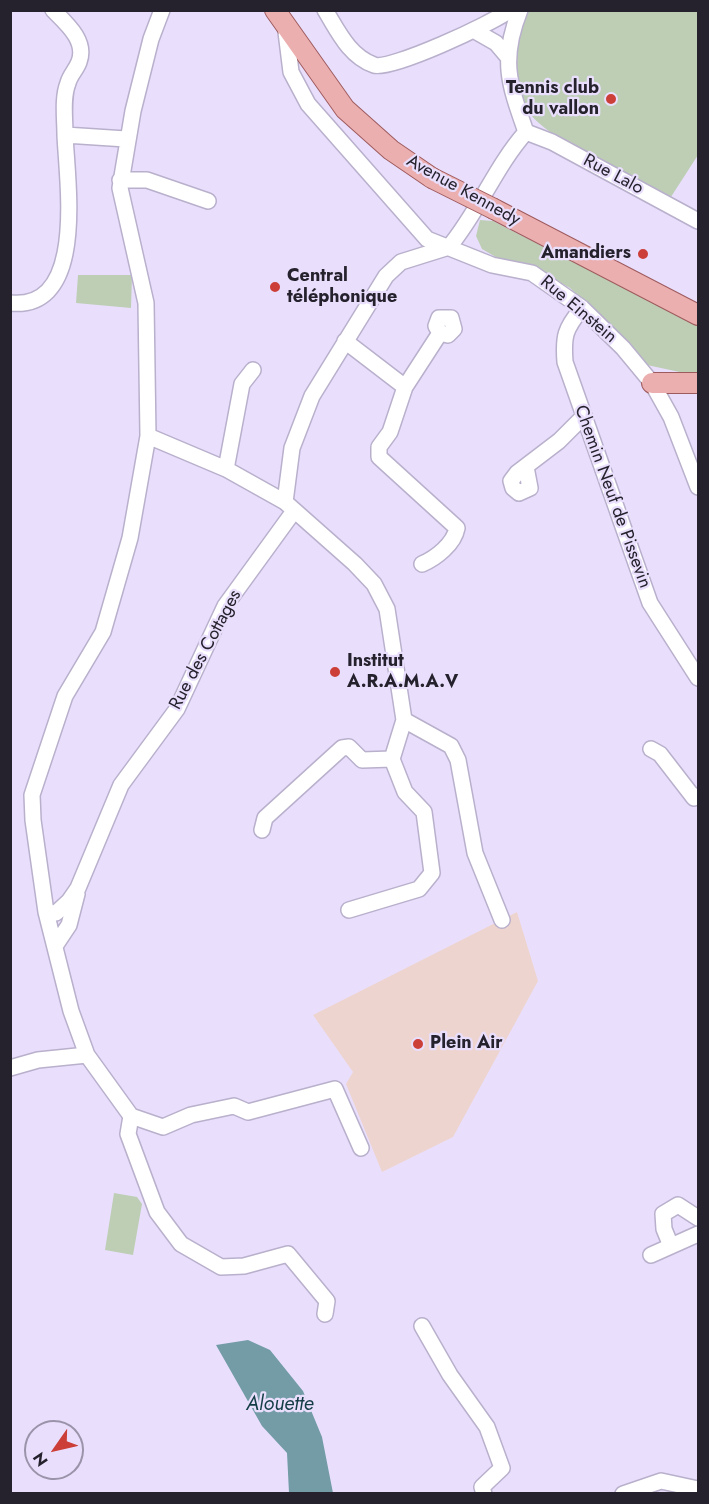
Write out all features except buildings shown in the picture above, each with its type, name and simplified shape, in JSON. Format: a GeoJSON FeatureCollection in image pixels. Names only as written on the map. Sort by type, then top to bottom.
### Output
{"type":"FeatureCollection","features":[{"type":"Feature","properties":{"kind":"main road","name":"Avenue Kennedy"},"geometry":{"type":"LineString","coordinates":[[280,17],[345,109],[391,150],[432,178],[699,315]]}},
{"type":"Feature","properties":{"kind":"main road"},"geometry":{"type":"LineString","coordinates":[[652,383],[699,383]]}},
{"type":"Feature","properties":{"kind":"street"},"geometry":{"type":"LineString","coordinates":[[10,303],[26,304],[48,294],[64,263],[68,215],[65,135],[67,85],[82,53],[69,26],[53,10]]}},
{"type":"Feature","properties":{"kind":"street"},"geometry":{"type":"LineString","coordinates":[[162,10],[150,39],[126,139],[120,180],[146,303],[148,436],[130,538],[103,632],[65,696],[32,795],[33,820],[45,906],[71,1011],[87,1055],[131,1116],[163,1127],[191,1115],[234,1106],[248,1112],[335,1089],[361,1148]]}},
{"type":"Feature","properties":{"kind":"street"},"geometry":{"type":"LineString","coordinates":[[326,10],[346,44],[360,58],[376,66],[396,63],[475,31],[510,10]]}},
{"type":"Feature","properties":{"kind":"street"},"geometry":{"type":"LineString","coordinates":[[449,246],[463,230],[507,154],[526,132],[507,68],[510,34],[520,10]]}},
{"type":"Feature","properties":{"kind":"street","name":"Rue Einstein"},"geometry":{"type":"LineString","coordinates":[[280,17],[291,72],[308,104],[427,239],[492,265],[532,273],[582,308],[623,348],[652,383],[671,417],[699,487]]}},
{"type":"Feature","properties":{"kind":"street"},"geometry":{"type":"LineString","coordinates":[[475,31],[496,43],[507,56]]}},
{"type":"Feature","properties":{"kind":"street","name":"Rue Lalo"},"geometry":{"type":"LineString","coordinates":[[526,132],[552,142],[699,221]]}},
{"type":"Feature","properties":{"kind":"street"},"geometry":{"type":"LineString","coordinates":[[65,135],[126,139]]}},
{"type":"Feature","properties":{"kind":"street"},"geometry":{"type":"LineString","coordinates":[[120,180],[147,180],[208,201]]}},
{"type":"Feature","properties":{"kind":"street","name":"Rue des Cottages"},"geometry":{"type":"LineString","coordinates":[[54,946],[69,925],[78,888],[121,785],[177,709],[225,606],[289,507],[292,448],[312,396],[386,276],[401,262],[449,246]]}},
{"type":"Feature","properties":{"kind":"street","name":"Chemin Neuf de Pissevin"},"geometry":{"type":"LineString","coordinates":[[582,308],[568,325],[563,339],[565,362],[650,603],[699,678]]}},
{"type":"Feature","properties":{"kind":"street"},"geometry":{"type":"LineString","coordinates":[[422,564],[436,558],[456,533],[457,528],[378,455],[379,447],[390,432],[405,387],[440,333]]}},
{"type":"Feature","properties":{"kind":"street"},"geometry":{"type":"LineString","coordinates":[[345,341],[405,387]]}},
{"type":"Feature","properties":{"kind":"street"},"geometry":{"type":"LineString","coordinates":[[226,469],[242,384],[253,370]]}},
{"type":"Feature","properties":{"kind":"street"},"geometry":{"type":"LineString","coordinates":[[526,467],[559,441],[583,417]]}},
{"type":"Feature","properties":{"kind":"street"},"geometry":{"type":"LineString","coordinates":[[148,436],[226,469],[289,507],[355,564],[374,584],[387,609],[404,720],[392,759],[405,792],[424,812],[432,873],[419,889],[350,910]]}},
{"type":"Feature","properties":{"kind":"street"},"geometry":{"type":"LineString","coordinates":[[404,720],[451,746],[458,760],[476,853],[502,920]]}},
{"type":"Feature","properties":{"kind":"street"},"geometry":{"type":"LineString","coordinates":[[262,830],[265,818],[342,748],[349,747],[362,760],[392,759]]}},
{"type":"Feature","properties":{"kind":"street"},"geometry":{"type":"LineString","coordinates":[[651,749],[660,754],[694,798],[699,796]]}},
{"type":"Feature","properties":{"kind":"street"},"geometry":{"type":"LineString","coordinates":[[45,906],[78,888]]}},
{"type":"Feature","properties":{"kind":"street"},"geometry":{"type":"LineString","coordinates":[[10,1068],[38,1060],[87,1055]]}},
{"type":"Feature","properties":{"kind":"street"},"geometry":{"type":"LineString","coordinates":[[131,1116],[128,1134],[157,1212],[181,1244],[221,1267],[244,1266],[288,1254],[327,1301],[325,1314]]}},
{"type":"Feature","properties":{"kind":"street"},"geometry":{"type":"LineString","coordinates":[[671,1246],[664,1229],[663,1214],[678,1205],[699,1218]]}},
{"type":"Feature","properties":{"kind":"street"},"geometry":{"type":"LineString","coordinates":[[651,1255],[699,1234]]}},
{"type":"Feature","properties":{"kind":"street"},"geometry":{"type":"LineString","coordinates":[[422,1326],[450,1375],[487,1427],[502,1468],[482,1487],[484,1494]]}},
{"type":"Feature","properties":{"kind":"street"},"geometry":{"type":"LineString","coordinates":[[622,1494],[661,1480],[699,1489]]}},
{"type":"Feature","properties":{"kind":"shaded area","name":"Tennis club du vallon"},"geometry":{"type":"Polygon","coordinates":[[[529,11],[698,11],[698,155],[669,200],[574,148],[555,136],[528,112],[521,102],[517,89],[516,62],[520,34],[529,11]]]}},
{"type":"Feature","properties":{"kind":"shaded area"},"geometry":{"type":"Polygon","coordinates":[[[480,220],[493,221],[698,326],[698,376],[647,365],[631,344],[570,288],[530,266],[501,260],[482,249],[476,236],[480,220]]]}},
{"type":"Feature","properties":{"kind":"shaded area"},"geometry":{"type":"Polygon","coordinates":[[[78,275],[132,275],[131,308],[76,303],[78,275]]]}},
{"type":"Feature","properties":{"kind":"shaded area","name":"Plein Air"},"geometry":{"type":"Polygon","coordinates":[[[517,912],[538,981],[453,1137],[382,1172],[346,1084],[353,1072],[313,1015],[517,912]]]}},
{"type":"Feature","properties":{"kind":"shaded area"},"geometry":{"type":"Polygon","coordinates":[[[114,1193],[137,1197],[142,1204],[133,1255],[105,1250],[114,1193]]]}},
{"type":"Feature","properties":{"kind":"water","name":"Alouette"},"geometry":{"type":"Polygon","coordinates":[[[248,1340],[270,1350],[303,1391],[322,1437],[333,1493],[289,1493],[287,1453],[262,1426],[216,1345],[248,1340]]]}},
{"type":"Feature","properties":{"kind":"place","name":"Tennis club du vallon"},"geometry":{"type":"Point","coordinates":[611,99]}},
{"type":"Feature","properties":{"kind":"place","name":"Amandiers"},"geometry":{"type":"Point","coordinates":[643,254]}},
{"type":"Feature","properties":{"kind":"place","name":"Central téléphonique"},"geometry":{"type":"Point","coordinates":[275,287]}},
{"type":"Feature","properties":{"kind":"place","name":"Institut A.R.A.M.A.V"},"geometry":{"type":"Point","coordinates":[335,672]}},
{"type":"Feature","properties":{"kind":"place","name":"Plein Air"},"geometry":{"type":"Point","coordinates":[418,1044]}}]}
